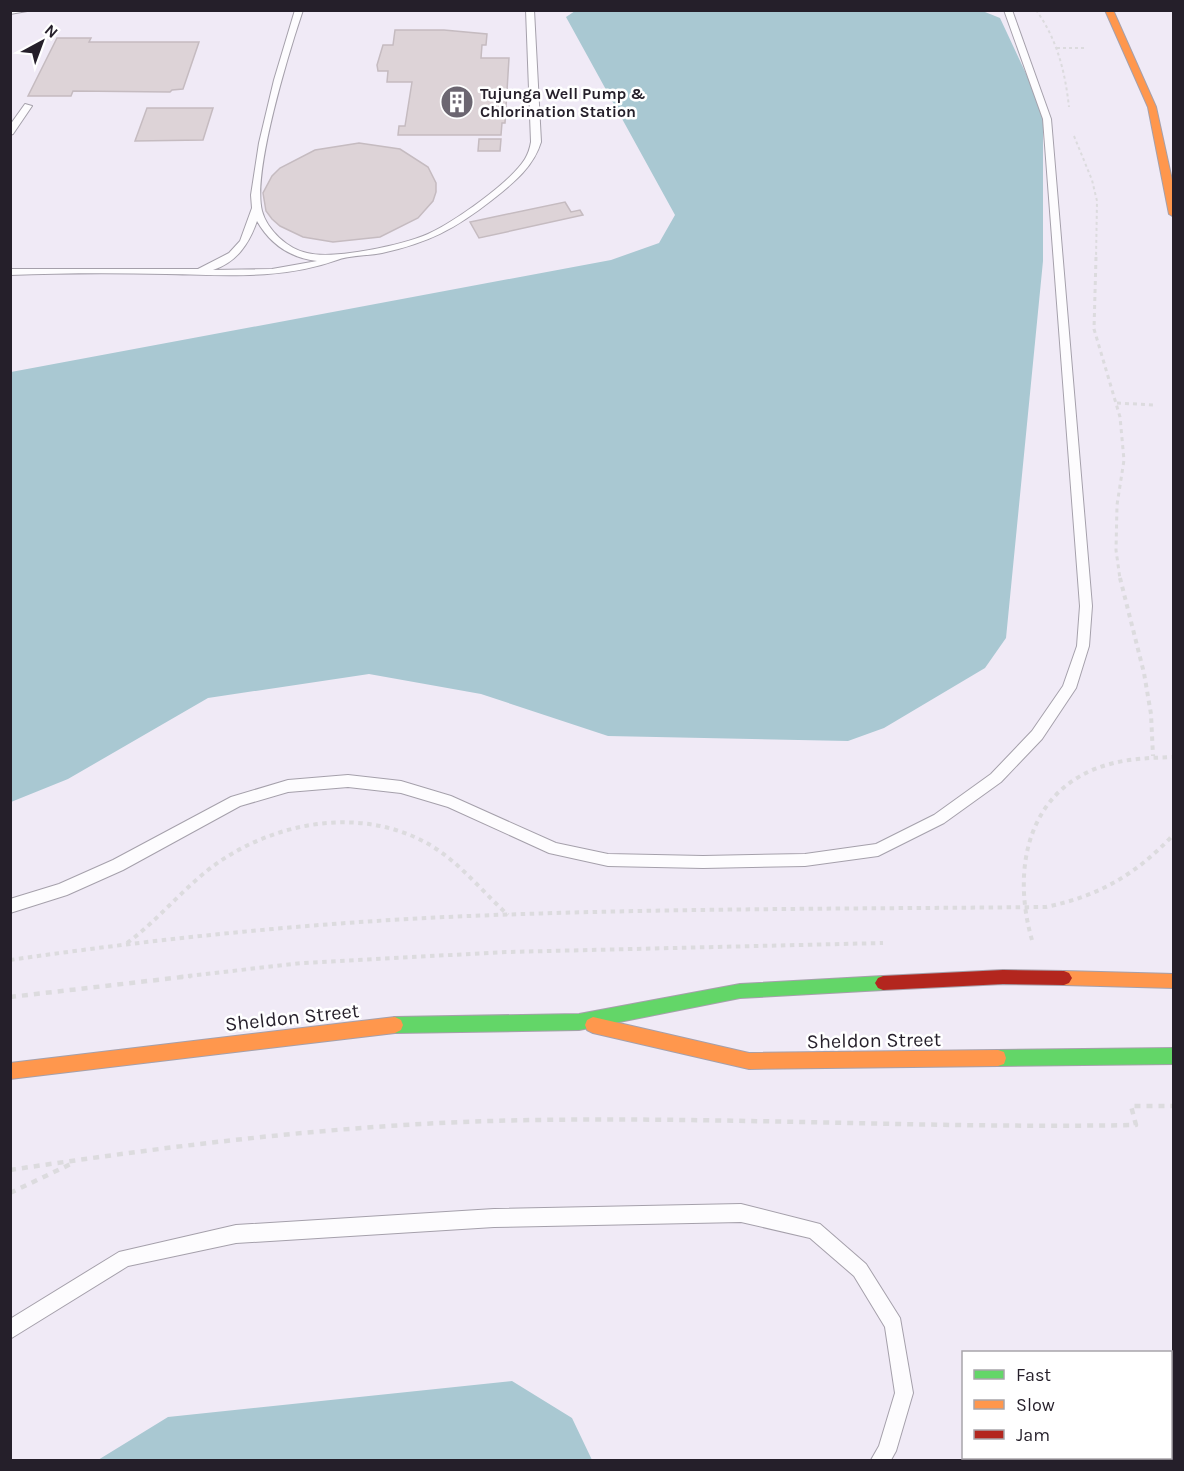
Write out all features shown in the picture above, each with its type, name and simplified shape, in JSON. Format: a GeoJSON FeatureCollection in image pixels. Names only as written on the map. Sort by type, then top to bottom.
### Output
{"type":"FeatureCollection","features":[{"type":"Feature","properties":{"kind":"main road"},"geometry":{"type":"LineString","coordinates":[[1109,10],[1152,107],[1173,213]]}},
{"type":"Feature","properties":{"kind":"main road","name":"Sheldon Street"},"geometry":{"type":"LineString","coordinates":[[10,1071],[393,1025],[579,1022],[740,991],[1003,977],[1173,981]]}},
{"type":"Feature","properties":{"kind":"main road","name":"Sheldon Street"},"geometry":{"type":"LineString","coordinates":[[579,1022],[749,1061],[1173,1056]]}},
{"type":"Feature","properties":{"kind":"lane"},"geometry":{"type":"LineString","coordinates":[[10,12],[29,10]]}},
{"type":"Feature","properties":{"kind":"lane"},"geometry":{"type":"LineString","coordinates":[[194,272],[231,259],[249,236],[256,209],[258,181],[270,118],[288,40],[299,10]]}},
{"type":"Feature","properties":{"kind":"lane"},"geometry":{"type":"LineString","coordinates":[[10,272],[81,270],[281,273],[340,256],[431,236],[459,219],[508,181],[530,160],[536,142],[530,10]]}},
{"type":"Feature","properties":{"kind":"lane"},"geometry":{"type":"LineString","coordinates":[[10,906],[62,890],[118,865],[236,801],[288,786],[348,781],[401,787],[451,802],[555,849],[608,860],[703,862],[805,860],[878,850],[939,819],[996,778],[1037,735],[1069,688],[1083,646],[1086,606],[1047,119],[1008,10]]}},
{"type":"Feature","properties":{"kind":"lane"},"geometry":{"type":"LineString","coordinates":[[10,132],[28,106]]}},
{"type":"Feature","properties":{"kind":"lane"},"geometry":{"type":"LineString","coordinates":[[256,209],[272,237],[305,256],[340,256]]}},
{"type":"Feature","properties":{"kind":"lane"},"geometry":{"type":"LineString","coordinates":[[10,1330],[125,1258],[236,1234],[494,1218],[741,1213],[814,1230],[860,1270],[894,1324],[904,1393],[887,1452],[880,1461]]}},
{"type":"Feature","properties":{"kind":"path"},"geometry":{"type":"LineString","coordinates":[[1036,10],[1057,48],[1066,75],[1069,109]]}},
{"type":"Feature","properties":{"kind":"path"},"geometry":{"type":"LineString","coordinates":[[1057,48],[1087,48]]}},
{"type":"Feature","properties":{"kind":"path"},"geometry":{"type":"LineString","coordinates":[[1072,128],[1097,201],[1095,329],[1098,349],[1117,403],[1124,460],[1117,506],[1116,549],[1122,592],[1144,673],[1151,714],[1153,756]]}},
{"type":"Feature","properties":{"kind":"path"},"geometry":{"type":"LineString","coordinates":[[1117,403],[1154,405]]}},
{"type":"Feature","properties":{"kind":"path"},"geometry":{"type":"LineString","coordinates":[[1033,943],[1023,908],[1023,866],[1027,843],[1035,823],[1053,796],[1080,774],[1097,767],[1132,758],[1173,757]]}},
{"type":"Feature","properties":{"kind":"path"},"geometry":{"type":"LineString","coordinates":[[124,945],[162,916],[208,870],[229,854],[269,835],[325,822],[374,825],[420,840],[438,850],[509,915]]}},
{"type":"Feature","properties":{"kind":"path"},"geometry":{"type":"LineString","coordinates":[[10,960],[124,945],[306,927],[509,915],[876,907],[1023,908],[1073,902],[1106,891],[1151,860],[1173,834]]}},
{"type":"Feature","properties":{"kind":"path"},"geometry":{"type":"LineString","coordinates":[[10,997],[302,963],[506,952],[883,944]]}},
{"type":"Feature","properties":{"kind":"path"},"geometry":{"type":"LineString","coordinates":[[10,1170],[285,1135],[556,1120],[980,1128],[1136,1125],[1131,1107],[1173,1106]]}},
{"type":"Feature","properties":{"kind":"path"},"geometry":{"type":"LineString","coordinates":[[10,1193],[81,1160]]}},
{"type":"Feature","properties":{"kind":"water"},"geometry":{"type":"Polygon","coordinates":[[[980,10],[1000,18],[1043,110],[1043,261],[1006,638],[985,668],[884,728],[848,741],[608,736],[481,694],[369,674],[208,698],[68,779],[11,802],[11,372],[611,260],[659,243],[675,215],[566,17],[575,11],[980,10]]]}},
{"type":"Feature","properties":{"kind":"water"},"geometry":{"type":"Polygon","coordinates":[[[512,1381],[572,1418],[592,1460],[98,1460],[168,1417],[512,1381]]]}},
{"type":"Feature","properties":{"kind":"building","name":"Tujunga Well Pump & Chlorination Station"},"geometry":{"type":"Polygon","coordinates":[[[395,30],[444,30],[487,34],[486,45],[482,45],[481,58],[509,58],[505,123],[502,123],[501,135],[398,135],[399,126],[405,126],[412,82],[387,82],[388,71],[378,71],[377,65],[383,45],[393,45],[395,30]]]}},
{"type":"Feature","properties":{"kind":"building"},"geometry":{"type":"Polygon","coordinates":[[[57,38],[91,38],[89,42],[199,42],[183,89],[170,92],[73,91],[71,96],[28,96],[57,38]]]}},
{"type":"Feature","properties":{"kind":"building"},"geometry":{"type":"Polygon","coordinates":[[[147,108],[213,108],[203,140],[135,141],[147,108]]]}},
{"type":"Feature","properties":{"kind":"building"},"geometry":{"type":"Polygon","coordinates":[[[479,139],[501,139],[500,151],[478,151],[479,139]]]}},
{"type":"Feature","properties":{"kind":"building"},"geometry":{"type":"Polygon","coordinates":[[[359,143],[400,149],[428,167],[436,183],[436,192],[433,201],[418,218],[380,237],[333,242],[303,237],[280,226],[272,219],[266,211],[263,193],[272,176],[280,168],[315,150],[359,143]]]}},
{"type":"Feature","properties":{"kind":"building"},"geometry":{"type":"Polygon","coordinates":[[[565,202],[571,212],[580,210],[583,215],[479,238],[470,222],[565,202]]]}},
{"type":"Feature","properties":{"kind":"traffic: fast"},"geometry":{"type":"LineString","coordinates":[[395,1025],[579,1022],[740,991],[883,983]]}},
{"type":"Feature","properties":{"kind":"traffic: fast"},"geometry":{"type":"LineString","coordinates":[[998,1058],[1174,1056]]}},
{"type":"Feature","properties":{"kind":"traffic: slow"},"geometry":{"type":"LineString","coordinates":[[1109,10],[1152,107],[1174,214]]}},
{"type":"Feature","properties":{"kind":"traffic: slow"},"geometry":{"type":"LineString","coordinates":[[1064,978],[1174,981]]}},
{"type":"Feature","properties":{"kind":"traffic: slow"},"geometry":{"type":"LineString","coordinates":[[10,1071],[395,1025]]}},
{"type":"Feature","properties":{"kind":"traffic: slow"},"geometry":{"type":"LineString","coordinates":[[593,1025],[749,1061],[998,1058]]}},
{"type":"Feature","properties":{"kind":"traffic: jam"},"geometry":{"type":"LineString","coordinates":[[883,983],[1003,977],[1064,978]]}},
{"type":"Feature","properties":{"kind":"place","name":"Tujunga Well Pump & Chlorination Station"},"geometry":{"type":"Point","coordinates":[457,102]}}]}
